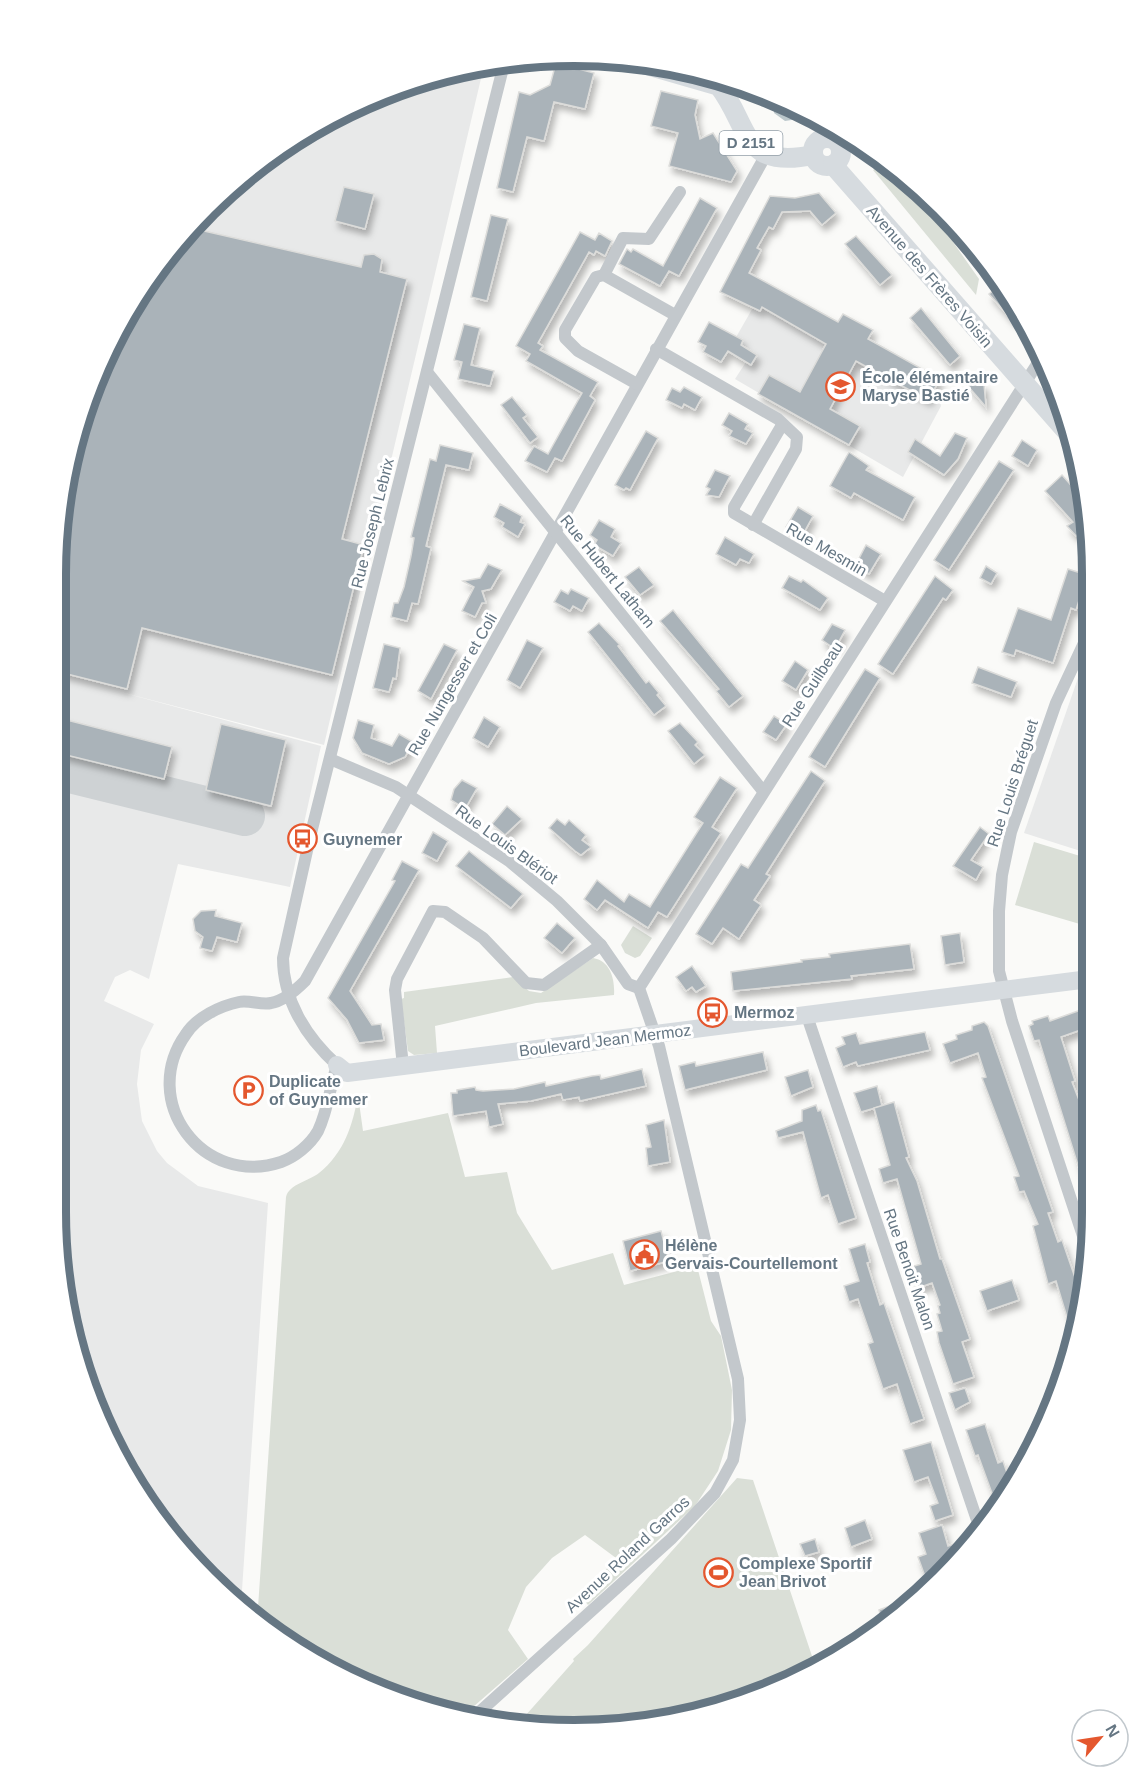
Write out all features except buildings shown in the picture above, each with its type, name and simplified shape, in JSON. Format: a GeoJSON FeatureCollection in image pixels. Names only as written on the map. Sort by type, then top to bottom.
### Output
{"type":"FeatureCollection","features":[{"type":"Feature","properties":{"kind":"main road","name":"D 2151"},"geometry":{"type":"LineString","coordinates":[[726,90],[743,132],[751,142],[767,153],[789,159],[813,155]]}},
{"type":"Feature","properties":{"kind":"main road"},"geometry":{"type":"LineString","coordinates":[[835,138],[822,138],[815,143],[813,155],[816,162],[833,165],[841,156],[841,142]]}},
{"type":"Feature","properties":{"kind":"main road","name":"Avenue des Frères Voisin"},"geometry":{"type":"LineString","coordinates":[[833,165],[1058,422]]}},
{"type":"Feature","properties":{"kind":"street","name":"Rue Joseph Lebrix"},"geometry":{"type":"LineString","coordinates":[[288,995],[283,977],[283,958],[330,759],[501,71]]}},
{"type":"Feature","properties":{"kind":"street","name":"Rue Nungesser et Coli"},"geometry":{"type":"LineString","coordinates":[[288,995],[305,981],[767,153]]}},
{"type":"Feature","properties":{"kind":"street"},"geometry":{"type":"LineString","coordinates":[[604,275],[623,238],[649,239],[680,192]]}},
{"type":"Feature","properties":{"kind":"street"},"geometry":{"type":"LineString","coordinates":[[637,384],[578,351],[565,338],[565,330],[596,277],[604,275],[675,315]]}},
{"type":"Feature","properties":{"kind":"street"},"geometry":{"type":"LineString","coordinates":[[656,349],[778,419],[782,425],[794,432],[799,442],[753,525]]}},
{"type":"Feature","properties":{"kind":"street","name":"Rue Guilbeau"},"geometry":{"type":"LineString","coordinates":[[639,988],[763,790],[1037,365]]}},
{"type":"Feature","properties":{"kind":"street","name":"Rue Hubert Latham"},"geometry":{"type":"LineString","coordinates":[[427,372],[763,790]]}},
{"type":"Feature","properties":{"kind":"street","name":"Rue Mesmin"},"geometry":{"type":"LineString","coordinates":[[782,425],[734,507],[738,517],[885,601]]}},
{"type":"Feature","properties":{"kind":"street","name":"Rue Louis Bréguet"},"geometry":{"type":"LineString","coordinates":[[1081,1231],[1012,1021],[999,971],[999,911],[1002,875],[1011,832],[1056,703],[1082,647]]}},
{"type":"Feature","properties":{"kind":"street","name":"Rue Louis Blériot"},"geometry":{"type":"LineString","coordinates":[[330,759],[369,774],[408,794],[478,840],[534,881],[601,945],[628,984],[639,988]]}},
{"type":"Feature","properties":{"kind":"street"},"geometry":{"type":"LineString","coordinates":[[403,1066],[395,990],[397,979],[425,922],[434,911],[446,912],[483,939],[526,983],[544,985],[601,945]]}},
{"type":"Feature","properties":{"kind":"street","name":"Boulevard Jean Mermoz"},"geometry":{"type":"LineString","coordinates":[[337,1065],[347,1072],[403,1066],[1082,980]]}},
{"type":"Feature","properties":{"kind":"street"},"geometry":{"type":"LineString","coordinates":[[639,988],[655,1033]]}},
{"type":"Feature","properties":{"kind":"street"},"geometry":{"type":"LineString","coordinates":[[288,995],[311,1036],[337,1065],[328,1104],[317,1132],[294,1157],[264,1167],[231,1165],[202,1151],[180,1127],[170,1096],[171,1063],[185,1034],[210,1012],[240,1002],[271,1003],[288,995]]}},
{"type":"Feature","properties":{"kind":"street","name":"Rue Benoit Malon"},"geometry":{"type":"LineString","coordinates":[[807,1016],[977,1521]]}},
{"type":"Feature","properties":{"kind":"street","name":"Avenue Roland Garros"},"geometry":{"type":"LineString","coordinates":[[481,1711],[671,1539],[715,1493],[733,1460],[740,1420],[738,1379],[655,1033]]}},
{"type":"Feature","properties":{"kind":"shaded area"},"geometry":{"type":"Polygon","coordinates":[[[482,75],[324,745],[113,690],[321,746],[290,887],[178,864],[149,979],[130,970],[115,977],[104,1001],[154,1024],[141,1050],[137,1084],[142,1121],[157,1151],[167,1163],[198,1186],[268,1203],[242,1596],[192,1547],[171,1521],[134,1466],[118,1437],[83,1343],[70,1278],[66,1212],[66,574],[70,508],[83,443],[118,349],[152,292],[192,239],[239,192],[265,171],[320,134],[349,118],[411,93],[482,75]]]}},
{"type":"Feature","properties":{"kind":"shaded area"},"geometry":{"type":"Polygon","coordinates":[[[774,107],[799,118],[785,121],[774,113],[774,107]]]}},
{"type":"Feature","properties":{"kind":"shaded area"},"geometry":{"type":"Polygon","coordinates":[[[877,167],[909,192],[956,239],[953,242],[979,279],[976,295],[873,170],[877,167]]]}},
{"type":"Feature","properties":{"kind":"shaded area","name":"École élémentaire Maryse Bastié"},"geometry":{"type":"Polygon","coordinates":[[[767,283],[838,322],[843,314],[873,330],[869,339],[940,379],[932,393],[939,397],[941,406],[903,477],[735,379],[746,362],[735,339],[767,283]]]}},
{"type":"Feature","properties":{"kind":"shaded area"},"geometry":{"type":"Polygon","coordinates":[[[1078,678],[1082,680],[1082,851],[1024,833],[1078,678]]]}},
{"type":"Feature","properties":{"kind":"shaded area"},"geometry":{"type":"Polygon","coordinates":[[[1034,842],[1082,857],[1082,925],[1015,905],[1034,842]]]}},
{"type":"Feature","properties":{"kind":"shaded area"},"geometry":{"type":"Polygon","coordinates":[[[633,926],[652,938],[640,956],[635,958],[625,953],[621,945],[633,926]]]}},
{"type":"Feature","properties":{"kind":"shaded area"},"geometry":{"type":"Polygon","coordinates":[[[593,958],[604,963],[611,972],[614,995],[536,1003],[435,1026],[437,1053],[414,1055],[408,1051],[401,999],[404,998],[404,992],[513,977],[529,991],[541,993],[593,958]]]}},
{"type":"Feature","properties":{"kind":"shaded area"},"geometry":{"type":"Polygon","coordinates":[[[358,1095],[363,1131],[448,1113],[465,1177],[507,1172],[517,1213],[552,1270],[613,1253],[624,1285],[697,1266],[711,1321],[721,1336],[732,1390],[731,1430],[718,1471],[695,1506],[588,1605],[582,1597],[616,1558],[585,1535],[552,1558],[526,1587],[508,1630],[528,1659],[471,1709],[411,1693],[349,1668],[292,1634],[258,1609],[286,1197],[291,1189],[315,1176],[335,1157],[346,1138],[358,1095]]]}},
{"type":"Feature","properties":{"kind":"shaded area","name":"Complexe Sportif Jean Brivot"},"geometry":{"type":"Polygon","coordinates":[[[737,1478],[753,1480],[813,1660],[737,1693],[673,1710],[607,1719],[524,1717],[574,1661],[573,1659],[737,1478]]]}},
{"type":"Feature","properties":{"kind":"taxiway"},"geometry":{"type":"LineString","coordinates":[[66,772],[245,816]]}},
{"type":"Feature","properties":{"kind":"place","name":"École élémentaire Maryse Bastié"},"geometry":{"type":"Point","coordinates":[841,386]}},
{"type":"Feature","properties":{"kind":"place","name":"Guynemer"},"geometry":{"type":"Point","coordinates":[302,839]}},
{"type":"Feature","properties":{"kind":"place","name":"Mermoz"},"geometry":{"type":"Point","coordinates":[713,1012]}},
{"type":"Feature","properties":{"kind":"place","name":"Duplicate of Guynemer"},"geometry":{"type":"Point","coordinates":[248,1090]}},
{"type":"Feature","properties":{"kind":"place","name":"Hélène Gervais-Courtellemont"},"geometry":{"type":"Point","coordinates":[644,1254]}},
{"type":"Feature","properties":{"kind":"place","name":"Complexe Sportif Jean Brivot"},"geometry":{"type":"Point","coordinates":[718,1572]}}]}
